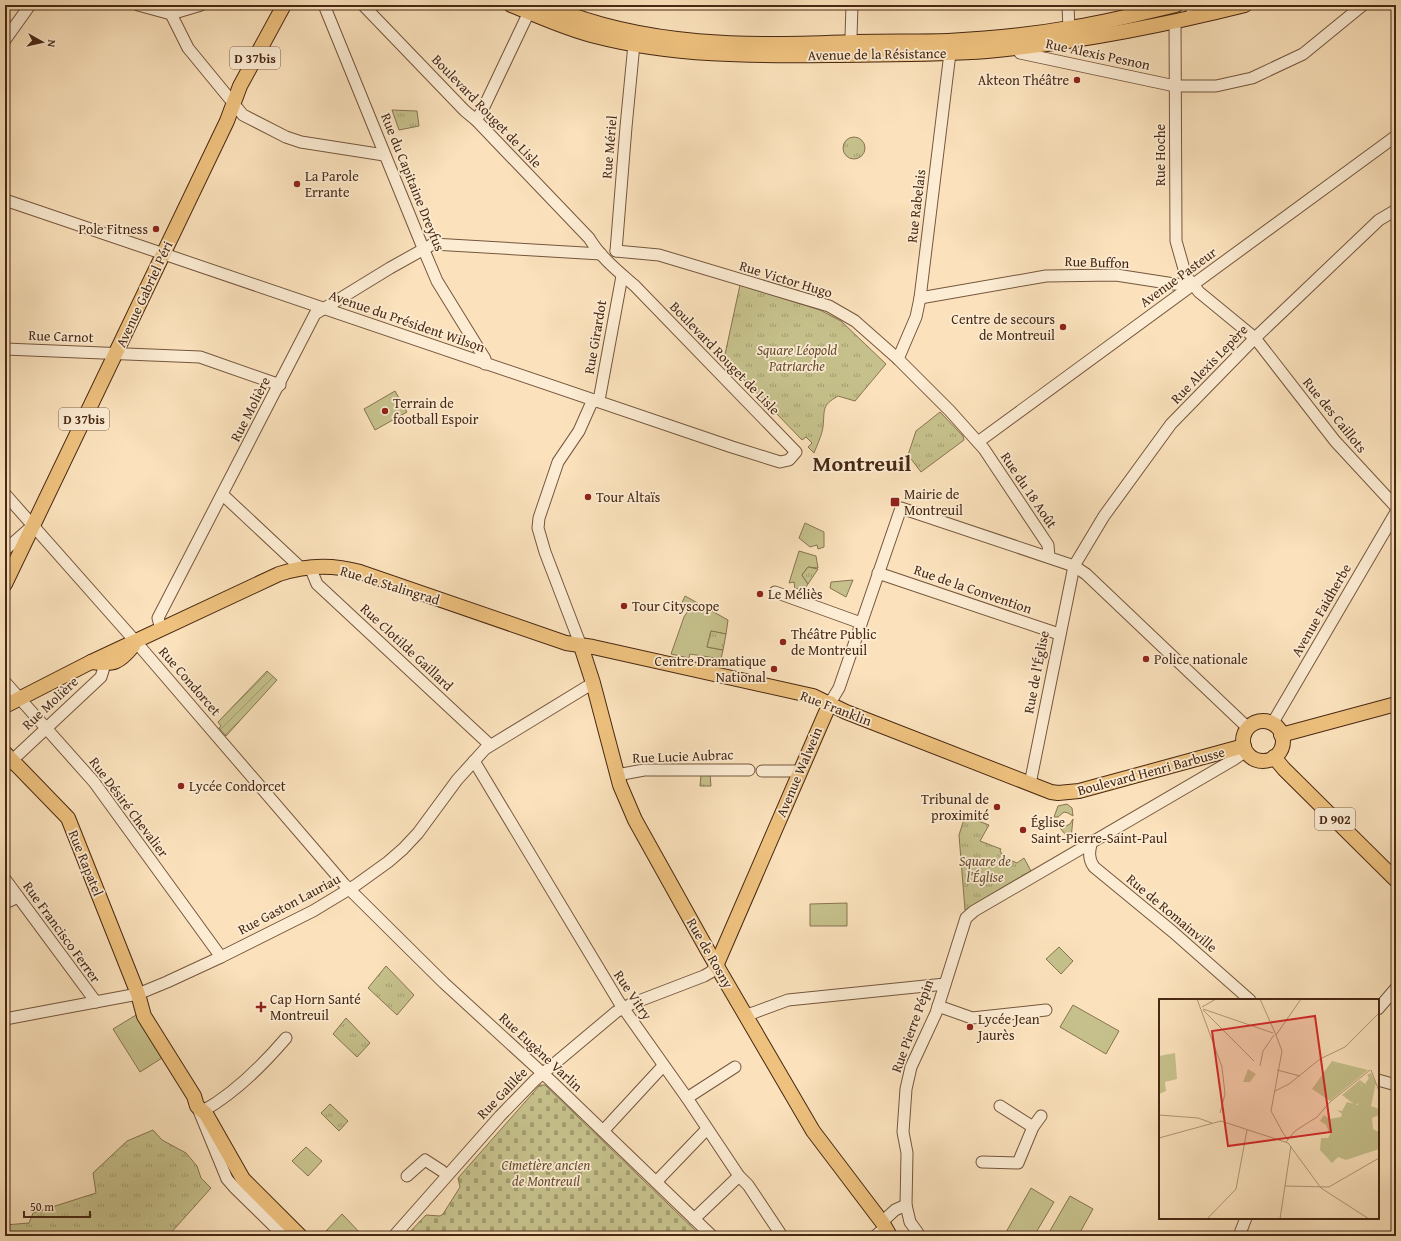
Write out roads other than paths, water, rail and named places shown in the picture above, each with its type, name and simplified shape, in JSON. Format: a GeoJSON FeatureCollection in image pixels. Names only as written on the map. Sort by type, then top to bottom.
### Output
{"type":"FeatureCollection","features":[{"type":"Feature","properties":{"kind":"main road","name":"Avenue Gabriel Péri"},"geometry":{"type":"LineString","coordinates":[[5,584],[235,105],[240,86],[284,5]]}},
{"type":"Feature","properties":{"kind":"main road","name":"Avenue de la Résistance"},"geometry":{"type":"LineString","coordinates":[[511,5],[528,12],[552,10],[585,21],[637,33],[707,42],[738,44],[951,41],[1069,28],[1159,7],[1176,5]]}},
{"type":"Feature","properties":{"kind":"main road","name":"Avenue de la Résistance"},"geometry":{"type":"LineString","coordinates":[[552,10],[595,36],[634,44],[735,56],[849,58],[949,55],[1019,50],[1168,22],[1192,11],[1245,5]]}},
{"type":"Feature","properties":{"kind":"main road","name":"Rue de Stalingrad"},"geometry":{"type":"LineString","coordinates":[[5,706],[100,661],[112,664],[119,661],[136,642],[161,629],[279,574],[305,567],[343,568],[360,572],[566,643],[581,646]]}},
{"type":"Feature","properties":{"kind":"main road","name":"Rue de Rosny"},"geometry":{"type":"LineString","coordinates":[[581,646],[593,683],[617,775],[636,820],[716,966],[746,1014],[813,1131],[882,1232]]}},
{"type":"Feature","properties":{"kind":"main road","name":"Rue Franklin"},"geometry":{"type":"LineString","coordinates":[[581,646],[593,647],[813,696],[846,712],[1043,790],[1058,793]]}},
{"type":"Feature","properties":{"kind":"main road","name":"Avenue Walwein"},"geometry":{"type":"LineString","coordinates":[[716,966],[799,771],[830,703]]}},
{"type":"Feature","properties":{"kind":"main road"},"geometry":{"type":"LineString","coordinates":[[1282,735],[1396,704]]}},
{"type":"Feature","properties":{"kind":"main road"},"geometry":{"type":"LineString","coordinates":[[1260,721],[1272,724],[1282,735],[1281,748],[1274,757],[1268,760],[1256,760],[1245,749],[1244,736],[1248,728],[1260,721]]}},
{"type":"Feature","properties":{"kind":"main road","name":"Boulevard Henri Barbusse"},"geometry":{"type":"LineString","coordinates":[[1058,793],[1079,791],[1245,749]]}},
{"type":"Feature","properties":{"kind":"main road","name":"D 902"},"geometry":{"type":"LineString","coordinates":[[1274,757],[1284,769],[1396,880]]}},
{"type":"Feature","properties":{"kind":"main road","name":"Rue Rapatel"},"geometry":{"type":"LineString","coordinates":[[7,760],[68,818],[138,994],[144,1016],[194,1096],[200,1109],[243,1179],[300,1236]]}},
{"type":"Feature","properties":{"kind":"street"},"geometry":{"type":"LineString","coordinates":[[5,40],[30,5]]}},
{"type":"Feature","properties":{"kind":"street"},"geometry":{"type":"LineString","coordinates":[[138,5],[170,14],[201,5]]}},
{"type":"Feature","properties":{"kind":"street","name":"Rue du Capitaine Dreyfus"},"geometry":{"type":"LineString","coordinates":[[324,5],[423,248],[438,281],[485,359],[485,364]]}},
{"type":"Feature","properties":{"kind":"street","name":"Boulevard Rouget de Lisle"},"geometry":{"type":"LineString","coordinates":[[363,5],[589,238],[609,254],[633,285]]}},
{"type":"Feature","properties":{"kind":"street"},"geometry":{"type":"LineString","coordinates":[[851,37],[852,5]]}},
{"type":"Feature","properties":{"kind":"street"},"geometry":{"type":"LineString","coordinates":[[1068,5],[1069,28]]}},
{"type":"Feature","properties":{"kind":"street","name":"Rue Alexis Pesnon"},"geometry":{"type":"LineString","coordinates":[[1019,50],[1175,86],[1216,86],[1252,78],[1303,54],[1363,5]]}},
{"type":"Feature","properties":{"kind":"street","name":"Rue Hoche"},"geometry":{"type":"LineString","coordinates":[[1159,7],[1168,22],[1175,86],[1176,241],[1186,276],[1193,284]]}},
{"type":"Feature","properties":{"kind":"street"},"geometry":{"type":"LineString","coordinates":[[476,120],[482,112],[528,12]]}},
{"type":"Feature","properties":{"kind":"street"},"geometry":{"type":"LineString","coordinates":[[170,14],[188,48],[243,115],[286,137],[315,145],[384,155]]}},
{"type":"Feature","properties":{"kind":"street","name":"Rue Mériel"},"geometry":{"type":"LineString","coordinates":[[609,254],[634,44]]}},
{"type":"Feature","properties":{"kind":"street","name":"Rue Rabelais"},"geometry":{"type":"LineString","coordinates":[[898,359],[916,317],[920,298],[949,55]]}},
{"type":"Feature","properties":{"kind":"street","name":"Avenue Pasteur"},"geometry":{"type":"LineString","coordinates":[[978,442],[1396,136]]}},
{"type":"Feature","properties":{"kind":"street","name":"Avenue du Président Wilson"},"geometry":{"type":"LineString","coordinates":[[5,200],[485,364],[510,371],[780,462],[788,460],[796,452]]}},
{"type":"Feature","properties":{"kind":"street","name":"Rue Alexis Lepère"},"geometry":{"type":"LineString","coordinates":[[1074,566],[1104,516],[1171,424],[1255,338],[1379,220],[1396,210]]}},
{"type":"Feature","properties":{"kind":"street","name":"Rue Victor Hugo"},"geometry":{"type":"LineString","coordinates":[[423,248],[432,244],[442,244],[609,254],[659,255],[829,306],[855,321],[898,359],[978,442]]}},
{"type":"Feature","properties":{"kind":"street","name":"Rue Molière"},"geometry":{"type":"LineString","coordinates":[[161,629],[158,618],[280,385],[315,314],[423,248]]}},
{"type":"Feature","properties":{"kind":"street","name":"Boulevard Rouget de Lisle"},"geometry":{"type":"LineString","coordinates":[[609,254],[622,276],[633,285],[796,452]]}},
{"type":"Feature","properties":{"kind":"street","name":"Rue Buffon"},"geometry":{"type":"LineString","coordinates":[[920,298],[1046,276],[1116,275],[1174,284],[1193,284]]}},
{"type":"Feature","properties":{"kind":"street","name":"Rue Girardot"},"geometry":{"type":"LineString","coordinates":[[596,401],[600,395],[622,276]]}},
{"type":"Feature","properties":{"kind":"street"},"geometry":{"type":"LineString","coordinates":[[1193,284],[1199,292],[1255,338]]}},
{"type":"Feature","properties":{"kind":"street","name":"Rue des Caillots"},"geometry":{"type":"LineString","coordinates":[[1255,338],[1335,441],[1396,508]]}},
{"type":"Feature","properties":{"kind":"street","name":"Rue Carnot"},"geometry":{"type":"LineString","coordinates":[[5,349],[200,357],[280,385]]}},
{"type":"Feature","properties":{"kind":"street"},"geometry":{"type":"LineString","coordinates":[[581,646],[545,552],[538,528],[558,462],[579,431],[592,404],[596,401]]}},
{"type":"Feature","properties":{"kind":"street","name":"Rue du 18 Août"},"geometry":{"type":"LineString","coordinates":[[978,442],[1048,545],[1049,557]]}},
{"type":"Feature","properties":{"kind":"street","name":"Rue Condorcet"},"geometry":{"type":"LineString","coordinates":[[5,494],[136,642],[349,890]]}},
{"type":"Feature","properties":{"kind":"street","name":"Rue Clotilde Gaillard"},"geometry":{"type":"LineString","coordinates":[[223,495],[305,567],[317,584],[490,745]]}},
{"type":"Feature","properties":{"kind":"street","name":"Avenue Walwein"},"geometry":{"type":"LineString","coordinates":[[830,703],[839,688],[902,508],[1049,557]]}},
{"type":"Feature","properties":{"kind":"street","name":"Avenue Faidherbe"},"geometry":{"type":"LineString","coordinates":[[1272,724],[1396,512]]}},
{"type":"Feature","properties":{"kind":"street"},"geometry":{"type":"LineString","coordinates":[[5,550],[34,526]]}},
{"type":"Feature","properties":{"kind":"street"},"geometry":{"type":"LineString","coordinates":[[1049,557],[1074,566],[1086,574],[1248,728]]}},
{"type":"Feature","properties":{"kind":"street","name":"Rue de l'Église"},"geometry":{"type":"LineString","coordinates":[[1030,784],[1059,634],[1074,566]]}},
{"type":"Feature","properties":{"kind":"street","name":"Rue de la Convention"},"geometry":{"type":"LineString","coordinates":[[878,573],[1059,634]]}},
{"type":"Feature","properties":{"kind":"street"},"geometry":{"type":"LineString","coordinates":[[775,592],[861,623]]}},
{"type":"Feature","properties":{"kind":"street","name":"Rue Molière"},"geometry":{"type":"LineString","coordinates":[[7,760],[45,729],[101,677],[100,661]]}},
{"type":"Feature","properties":{"kind":"street","name":"Rue Désiré Chevalier"},"geometry":{"type":"LineString","coordinates":[[5,682],[45,729],[94,782],[221,957]]}},
{"type":"Feature","properties":{"kind":"street","name":"Rue Gaston Lauriau"},"geometry":{"type":"LineString","coordinates":[[6,1022],[138,994],[221,957],[313,911],[349,890],[388,862],[403,849],[418,833],[457,780],[490,745],[593,683]]}},
{"type":"Feature","properties":{"kind":"street","name":"Boulevard Henri Barbusse"},"geometry":{"type":"LineString","coordinates":[[1078,849],[1233,760],[1245,749]]}},
{"type":"Feature","properties":{"kind":"street","name":"Rue Vitry"},"geometry":{"type":"LineString","coordinates":[[474,761],[623,1008],[687,1098],[739,1176],[748,1185],[782,1236]]}},
{"type":"Feature","properties":{"kind":"street","name":"Rue Lucie Aubrac"},"geometry":{"type":"LineString","coordinates":[[617,775],[644,770],[749,770]]}},
{"type":"Feature","properties":{"kind":"street"},"geometry":{"type":"LineString","coordinates":[[762,771],[799,771]]}},
{"type":"Feature","properties":{"kind":"street","name":"Rue de Romainville"},"geometry":{"type":"LineString","coordinates":[[1092,842],[1089,854],[1091,863],[1094,867],[1173,932],[1249,999]]}},
{"type":"Feature","properties":{"kind":"street","name":"Rue Pierre Pépin"},"geometry":{"type":"LineString","coordinates":[[920,1236],[910,1222],[906,1205],[908,1153],[902,1132],[906,1089],[911,1067],[938,1006],[963,924],[968,915],[1078,849]]}},
{"type":"Feature","properties":{"kind":"street","name":"Rue Francisco Ferrer"},"geometry":{"type":"LineString","coordinates":[[5,880],[96,1002]]}},
{"type":"Feature","properties":{"kind":"street","name":"Rue Eugène Varlin"},"geometry":{"type":"LineString","coordinates":[[349,890],[444,983],[603,1131],[712,1236]]}},
{"type":"Feature","properties":{"kind":"street"},"geometry":{"type":"LineString","coordinates":[[5,903],[18,897]]}},
{"type":"Feature","properties":{"kind":"street","name":"Rue Galilée"},"geometry":{"type":"LineString","coordinates":[[394,1236],[500,1116],[542,1074],[623,1008],[704,976],[711,972],[716,966]]}},
{"type":"Feature","properties":{"kind":"street"},"geometry":{"type":"LineString","coordinates":[[746,1014],[753,1013],[788,1000],[945,984]]}},
{"type":"Feature","properties":{"kind":"street"},"geometry":{"type":"LineString","coordinates":[[1379,1008],[1396,988]]}},
{"type":"Feature","properties":{"kind":"street"},"geometry":{"type":"LineString","coordinates":[[938,1006],[972,1018],[1046,1010]]}},
{"type":"Feature","properties":{"kind":"street"},"geometry":{"type":"LineString","coordinates":[[284,1236],[234,1188],[227,1179],[200,1109],[229,1096],[273,1053],[286,1038]]}},
{"type":"Feature","properties":{"kind":"street"},"geometry":{"type":"LineString","coordinates":[[603,1131],[663,1066]]}},
{"type":"Feature","properties":{"kind":"street"},"geometry":{"type":"LineString","coordinates":[[687,1098],[734,1067]]}},
{"type":"Feature","properties":{"kind":"street"},"geometry":{"type":"LineString","coordinates":[[1379,1080],[1396,1085]]}},
{"type":"Feature","properties":{"kind":"street"},"geometry":{"type":"LineString","coordinates":[[1000,1106],[1033,1127]]}},
{"type":"Feature","properties":{"kind":"street"},"geometry":{"type":"LineString","coordinates":[[982,1162],[1018,1163],[1033,1127],[1041,1116]]}},
{"type":"Feature","properties":{"kind":"street"},"geometry":{"type":"LineString","coordinates":[[656,1182],[707,1129]]}},
{"type":"Feature","properties":{"kind":"street"},"geometry":{"type":"LineString","coordinates":[[407,1176],[425,1160],[442,1171]]}},
{"type":"Feature","properties":{"kind":"street"},"geometry":{"type":"LineString","coordinates":[[694,1219],[739,1176]]}},
{"type":"Feature","properties":{"kind":"street"},"geometry":{"type":"LineString","coordinates":[[882,1232],[895,1210],[906,1205]]}},
{"type":"Feature","properties":{"kind":"street"},"geometry":{"type":"LineString","coordinates":[[1239,1236],[1246,1219]]}},
{"type":"Feature","properties":{"kind":"place","name":"Akteon Théâtre"},"geometry":{"type":"Point","coordinates":[1077,80]}},
{"type":"Feature","properties":{"kind":"place","name":"La Parole Errante"},"geometry":{"type":"Point","coordinates":[297,184]}},
{"type":"Feature","properties":{"kind":"place","name":"Pole Fitness"},"geometry":{"type":"Point","coordinates":[156,229]}},
{"type":"Feature","properties":{"kind":"place","name":"Centre de secours de Montreuil"},"geometry":{"type":"Point","coordinates":[1063,327]}},
{"type":"Feature","properties":{"kind":"place","name":"Terrain de football Espoir"},"geometry":{"type":"Point","coordinates":[385,411]}},
{"type":"Feature","properties":{"kind":"place","name":"Tour Altaïs"},"geometry":{"type":"Point","coordinates":[588,497]}},
{"type":"Feature","properties":{"kind":"place","name":"Mairie de Montreuil"},"geometry":{"type":"Point","coordinates":[895,502]}},
{"type":"Feature","properties":{"kind":"place","name":"Le Méliès"},"geometry":{"type":"Point","coordinates":[760,594]}},
{"type":"Feature","properties":{"kind":"place","name":"Tour Cityscope"},"geometry":{"type":"Point","coordinates":[624,606]}},
{"type":"Feature","properties":{"kind":"place","name":"Théâtre Public de Montreuil"},"geometry":{"type":"Point","coordinates":[783,642]}},
{"type":"Feature","properties":{"kind":"place","name":"Police nationale"},"geometry":{"type":"Point","coordinates":[1146,659]}},
{"type":"Feature","properties":{"kind":"place","name":"Centre Dramatique National"},"geometry":{"type":"Point","coordinates":[774,669]}},
{"type":"Feature","properties":{"kind":"place","name":"Lycée Condorcet"},"geometry":{"type":"Point","coordinates":[181,786]}},
{"type":"Feature","properties":{"kind":"place","name":"Tribunal de proximité"},"geometry":{"type":"Point","coordinates":[997,807]}},
{"type":"Feature","properties":{"kind":"place","name":"Église Saint-Pierre-Saint-Paul"},"geometry":{"type":"Point","coordinates":[1023,830]}},
{"type":"Feature","properties":{"kind":"place","name":"Cap Horn Santé Montreuil"},"geometry":{"type":"Point","coordinates":[261,1007]}},
{"type":"Feature","properties":{"kind":"place","name":"Lycée Jean Jaurès"},"geometry":{"type":"Point","coordinates":[970,1027]}},
{"type":"Feature","properties":{"kind":"district","name":"Montreuil"},"geometry":{"type":"Point","coordinates":[862,463]}},
{"type":"Feature","properties":{"kind":"park label","name":"Square Léopold Patriarche"},"geometry":{"type":"Point","coordinates":[797,358]}},
{"type":"Feature","properties":{"kind":"park label","name":"Square de l'Église"},"geometry":{"type":"Point","coordinates":[985,870]}},
{"type":"Feature","properties":{"kind":"park label","name":"Cimetière ancien de Montreuil"},"geometry":{"type":"Point","coordinates":[546,1174]}}]}
